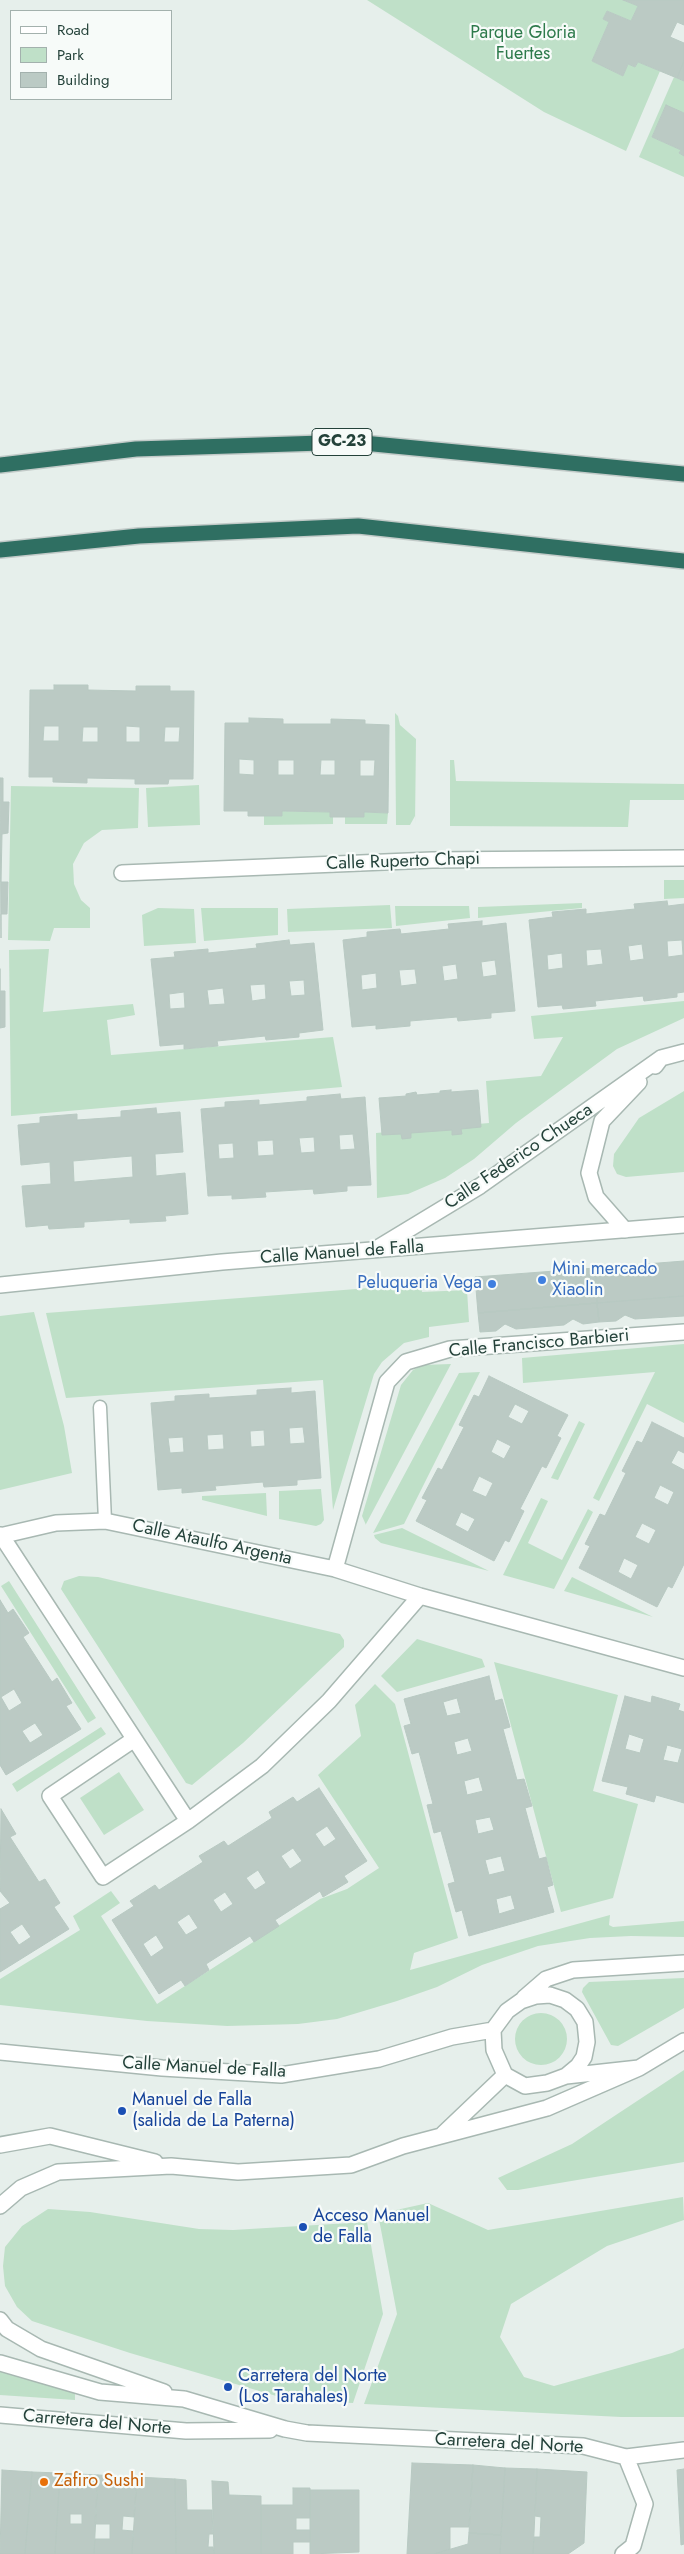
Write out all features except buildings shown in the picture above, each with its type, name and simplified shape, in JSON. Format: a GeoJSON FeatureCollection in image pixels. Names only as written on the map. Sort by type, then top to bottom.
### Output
{"type":"FeatureCollection","features":[{"type":"Feature","properties":{"kind":"highway","name":"GC-23"},"geometry":{"type":"LineString","coordinates":[[0,465],[136,449],[353,442],[684,474]]}},
{"type":"Feature","properties":{"kind":"highway"},"geometry":{"type":"LineString","coordinates":[[0,550],[139,536],[358,526],[684,560]]}},
{"type":"Feature","properties":{"kind":"street","name":"Calle Ruperto Chapi"},"geometry":{"type":"LineString","coordinates":[[122,873],[432,860],[684,858]]}},
{"type":"Feature","properties":{"kind":"street","name":"Calle Federico Chueca"},"geometry":{"type":"LineString","coordinates":[[374,1250],[480,1186],[662,1058],[684,1052]]}},
{"type":"Feature","properties":{"kind":"street","name":"Calle Federico Chueca"},"geometry":{"type":"LineString","coordinates":[[625,1230],[596,1198],[589,1173],[602,1121],[662,1058]]}},
{"type":"Feature","properties":{"kind":"street","name":"Calle Manuel de Falla"},"geometry":{"type":"LineString","coordinates":[[0,1285],[212,1263],[684,1225]]}},
{"type":"Feature","properties":{"kind":"street","name":"Calle Francisco Barbieri"},"geometry":{"type":"LineString","coordinates":[[336,1569],[387,1382],[406,1362],[450,1349],[684,1332]]}},
{"type":"Feature","properties":{"kind":"street","name":"Calle Ataulfo Argenta"},"geometry":{"type":"LineString","coordinates":[[188,1821],[133,1740],[1,1536],[56,1523],[106,1521],[336,1569],[420,1596],[684,1668]]}},
{"type":"Feature","properties":{"kind":"street"},"geometry":{"type":"LineString","coordinates":[[133,1740],[50,1796],[103,1877],[188,1821],[262,1766],[329,1701],[420,1596]]}},
{"type":"Feature","properties":{"kind":"street"},"geometry":{"type":"LineString","coordinates":[[639,2068],[566,2076],[547,2083],[525,2086],[505,2075],[494,2050],[493,2030],[507,2011],[546,1979],[573,1970],[684,1963]]}},
{"type":"Feature","properties":{"kind":"street"},"geometry":{"type":"LineString","coordinates":[[521,2001],[536,1996],[550,1995],[564,2000],[577,2010],[584,2022],[587,2042],[584,2056],[578,2066],[566,2076]]}},
{"type":"Feature","properties":{"kind":"street","name":"Calle Manuel de Falla"},"geometry":{"type":"LineString","coordinates":[[0,2052],[162,2068],[281,2074],[379,2059],[452,2037],[493,2030]]}},
{"type":"Feature","properties":{"kind":"street"},"geometry":{"type":"LineString","coordinates":[[0,2206],[21,2188],[58,2172],[171,2166],[238,2172],[351,2165],[442,2135],[547,2108],[639,2068],[684,2041]]}},
{"type":"Feature","properties":{"kind":"street"},"geometry":{"type":"LineString","coordinates":[[442,2135],[505,2075]]}},
{"type":"Feature","properties":{"kind":"street"},"geometry":{"type":"LineString","coordinates":[[0,2145],[50,2136],[171,2166]]}},
{"type":"Feature","properties":{"kind":"street"},"geometry":{"type":"LineString","coordinates":[[0,2320],[7,2329],[41,2349],[184,2399]]}},
{"type":"Feature","properties":{"kind":"street","name":"Carretera del Norte"},"geometry":{"type":"LineString","coordinates":[[0,2363],[100,2392],[184,2399],[285,2429],[308,2433],[583,2446],[626,2457]]}},
{"type":"Feature","properties":{"kind":"street","name":"Carretera del Norte"},"geometry":{"type":"LineString","coordinates":[[0,2415],[186,2431],[285,2429]]}},
{"type":"Feature","properties":{"kind":"street"},"geometry":{"type":"LineString","coordinates":[[623,2554],[633,2546],[646,2504],[626,2457],[684,2450]]}},
{"type":"Feature","properties":{"kind":"lane"},"geometry":{"type":"LineString","coordinates":[[100,1407],[106,1521]]}},
{"type":"Feature","properties":{"kind":"green space","name":"Parque Gloria Fuertes"},"geometry":{"type":"Polygon","coordinates":[[[367,0],[623,0],[638,6],[631,21],[607,11],[603,19],[609,22],[592,61],[623,76],[628,64],[635,67],[638,62],[660,71],[626,151],[544,112],[367,0]]]}},
{"type":"Feature","properties":{"kind":"green space"},"geometry":{"type":"Polygon","coordinates":[[[674,77],[684,81],[684,113],[666,106],[652,137],[681,150],[679,153],[684,156],[684,177],[639,157],[674,77]]]}},
{"type":"Feature","properties":{"kind":"green space"},"geometry":{"type":"Polygon","coordinates":[[[395,713],[398,716],[400,725],[416,739],[415,825],[415,816],[410,825],[396,825],[395,713]]]}},
{"type":"Feature","properties":{"kind":"green space"},"geometry":{"type":"Polygon","coordinates":[[[450,760],[454,760],[456,781],[684,784],[684,800],[630,800],[628,827],[450,826],[450,760]]]}},
{"type":"Feature","properties":{"kind":"green space"},"geometry":{"type":"Polygon","coordinates":[[[199,785],[200,825],[148,827],[146,788],[199,785]]]}},
{"type":"Feature","properties":{"kind":"green space"},"geometry":{"type":"Polygon","coordinates":[[[11,786],[139,788],[138,828],[102,830],[84,843],[73,864],[74,884],[81,900],[90,908],[90,928],[54,928],[50,941],[8,940],[11,786]]]}},
{"type":"Feature","properties":{"kind":"green space"},"geometry":{"type":"Polygon","coordinates":[[[282,811],[330,812],[330,817],[333,817],[333,824],[264,825],[264,816],[282,811]]]}},
{"type":"Feature","properties":{"kind":"green space"},"geometry":{"type":"Polygon","coordinates":[[[364,812],[388,813],[387,824],[345,824],[345,817],[364,817],[364,812]]]}},
{"type":"Feature","properties":{"kind":"green space"},"geometry":{"type":"Polygon","coordinates":[[[664,880],[684,880],[684,898],[664,899],[664,880]]]}},
{"type":"Feature","properties":{"kind":"green space"},"geometry":{"type":"Polygon","coordinates":[[[582,903],[582,908],[478,918],[478,907],[582,903]]]}},
{"type":"Feature","properties":{"kind":"green space"},"geometry":{"type":"Polygon","coordinates":[[[390,905],[392,928],[288,932],[287,909],[390,905]]]}},
{"type":"Feature","properties":{"kind":"green space"},"geometry":{"type":"Polygon","coordinates":[[[395,906],[469,906],[470,918],[396,926],[395,906]]]}},
{"type":"Feature","properties":{"kind":"green space"},"geometry":{"type":"Polygon","coordinates":[[[158,908],[194,909],[196,943],[144,946],[142,915],[158,908]]]}},
{"type":"Feature","properties":{"kind":"green space"},"geometry":{"type":"Polygon","coordinates":[[[201,908],[278,908],[278,935],[204,941],[201,908]]]}},
{"type":"Feature","properties":{"kind":"green space"},"geometry":{"type":"Polygon","coordinates":[[[49,949],[43,1012],[133,1004],[135,1015],[107,1020],[111,1055],[333,1037],[342,1087],[11,1116],[9,950],[49,949]]]}},
{"type":"Feature","properties":{"kind":"green space"},"geometry":{"type":"Polygon","coordinates":[[[684,1001],[684,1018],[617,1049],[516,1123],[474,1159],[445,1178],[408,1194],[377,1198],[376,1133],[489,1123],[486,1081],[541,1076],[563,1037],[534,1039],[531,1016],[684,1001]]]}},
{"type":"Feature","properties":{"kind":"green space"},"geometry":{"type":"Polygon","coordinates":[[[684,1091],[684,1172],[626,1177],[617,1174],[613,1166],[614,1154],[639,1118],[684,1091]]]}},
{"type":"Feature","properties":{"kind":"green space"},"geometry":{"type":"Polygon","coordinates":[[[421,1284],[422,1292],[467,1290],[469,1322],[429,1327],[429,1337],[404,1343],[382,1362],[374,1374],[333,1510],[323,1380],[66,1398],[46,1313],[421,1284]]]}},
{"type":"Feature","properties":{"kind":"green space"},"geometry":{"type":"Polygon","coordinates":[[[34,1312],[64,1426],[72,1473],[0,1490],[0,1316],[34,1312]]]}},
{"type":"Feature","properties":{"kind":"green space"},"geometry":{"type":"Polygon","coordinates":[[[684,1344],[684,1423],[647,1404],[599,1501],[593,1498],[655,1372],[523,1383],[522,1358],[684,1344]]]}},
{"type":"Feature","properties":{"kind":"green space"},"geometry":{"type":"Polygon","coordinates":[[[451,1364],[366,1525],[362,1516],[401,1385],[413,1370],[423,1365],[451,1364]]]}},
{"type":"Feature","properties":{"kind":"green space"},"geometry":{"type":"Polygon","coordinates":[[[480,1372],[404,1524],[373,1533],[459,1373],[480,1372]]]}},
{"type":"Feature","properties":{"kind":"green space"},"geometry":{"type":"Polygon","coordinates":[[[579,1421],[585,1424],[558,1480],[551,1478],[579,1421]]]}},
{"type":"Feature","properties":{"kind":"green space"},"geometry":{"type":"Polygon","coordinates":[[[321,1489],[324,1520],[321,1524],[316,1526],[279,1519],[279,1491],[321,1489]]]}},
{"type":"Feature","properties":{"kind":"green space"},"geometry":{"type":"Polygon","coordinates":[[[266,1493],[267,1516],[202,1500],[202,1496],[266,1493]]]}},
{"type":"Feature","properties":{"kind":"green space"},"geometry":{"type":"Polygon","coordinates":[[[541,1498],[548,1501],[528,1543],[562,1560],[588,1509],[593,1512],[554,1589],[503,1575],[541,1498]]]}},
{"type":"Feature","properties":{"kind":"green space"},"geometry":{"type":"Polygon","coordinates":[[[402,1528],[489,1571],[381,1543],[374,1535],[402,1528]]]}},
{"type":"Feature","properties":{"kind":"green space"},"geometry":{"type":"Polygon","coordinates":[[[79,1576],[98,1577],[340,1634],[344,1640],[344,1647],[243,1743],[192,1785],[186,1783],[61,1589],[64,1581],[79,1576]]]}},
{"type":"Feature","properties":{"kind":"green space"},"geometry":{"type":"Polygon","coordinates":[[[572,1577],[653,1617],[564,1591],[572,1577]]]}},
{"type":"Feature","properties":{"kind":"green space"},"geometry":{"type":"Polygon","coordinates":[[[9,1581],[96,1718],[88,1723],[1,1586],[9,1581]]]}},
{"type":"Feature","properties":{"kind":"green space"},"geometry":{"type":"Polygon","coordinates":[[[417,1639],[482,1659],[485,1667],[397,1692],[381,1676],[417,1639]]]}},
{"type":"Feature","properties":{"kind":"green space"},"geometry":{"type":"Polygon","coordinates":[[[494,1662],[618,1695],[593,1791],[638,1804],[613,1898],[561,1912],[494,1662]]]}},
{"type":"Feature","properties":{"kind":"green space"},"geometry":{"type":"Polygon","coordinates":[[[375,1684],[395,1704],[458,1938],[414,1953],[410,1970],[610,1915],[609,1925],[613,1927],[684,1921],[684,1937],[631,1936],[590,1938],[538,1946],[482,1965],[437,1987],[397,2001],[337,2019],[298,2024],[227,2026],[147,2021],[0,2005],[0,1979],[80,1930],[73,1916],[111,1891],[120,1903],[101,1916],[157,2004],[320,1899],[347,1889],[379,1868],[318,1775],[361,1736],[355,1705],[375,1684]]]}},
{"type":"Feature","properties":{"kind":"green space"},"geometry":{"type":"Polygon","coordinates":[[[101,1727],[106,1734],[17,1792],[12,1784],[101,1727]]]}},
{"type":"Feature","properties":{"kind":"green space"},"geometry":{"type":"Polygon","coordinates":[[[119,1772],[144,1810],[104,1835],[80,1798],[119,1772]]]}},
{"type":"Feature","properties":{"kind":"green space"},"geometry":{"type":"Polygon","coordinates":[[[684,1978],[684,2008],[618,2046],[611,2045],[582,1992],[589,1982],[684,1978]]]}},
{"type":"Feature","properties":{"kind":"green space"},"geometry":{"type":"Polygon","coordinates":[[[541,2013],[551,2015],[559,2021],[565,2029],[567,2039],[565,2049],[559,2057],[551,2063],[541,2065],[531,2063],[523,2057],[517,2049],[515,2039],[517,2029],[523,2021],[531,2015],[541,2013]]]}},
{"type":"Feature","properties":{"kind":"green space"},"geometry":{"type":"Polygon","coordinates":[[[684,2070],[684,2162],[518,2190],[507,2190],[498,2178],[572,2144],[684,2070]]]}},
{"type":"Feature","properties":{"kind":"green space"},"geometry":{"type":"Polygon","coordinates":[[[683,2197],[684,2220],[607,2246],[511,2304],[500,2337],[524,2377],[554,2386],[684,2348],[684,2417],[621,2417],[364,2404],[397,2314],[378,2214],[428,2203],[488,2230],[683,2197]]]}},
{"type":"Feature","properties":{"kind":"green space"},"geometry":{"type":"Polygon","coordinates":[[[48,2209],[90,2212],[199,2229],[233,2230],[367,2222],[383,2314],[353,2403],[290,2400],[130,2353],[32,2321],[17,2307],[5,2286],[3,2266],[5,2247],[22,2226],[48,2209]]]}},
{"type":"Feature","properties":{"kind":"green space"},"geometry":{"type":"Polygon","coordinates":[[[0,2371],[75,2393],[75,2400],[0,2395],[0,2371]]]}},
{"type":"Feature","properties":{"kind":"place","name":"Mini mercado Xiaolin"},"geometry":{"type":"Point","coordinates":[542,1280]}},
{"type":"Feature","properties":{"kind":"place","name":"Peluqueria Vega"},"geometry":{"type":"Point","coordinates":[492,1284]}},
{"type":"Feature","properties":{"kind":"place","name":"Manuel de Falla (salida de La Paterna)"},"geometry":{"type":"Point","coordinates":[122,2111]}},
{"type":"Feature","properties":{"kind":"place","name":"Acceso Manuel de Falla"},"geometry":{"type":"Point","coordinates":[303,2227]}},
{"type":"Feature","properties":{"kind":"place","name":"Carretera del Norte (Los Tarahales)"},"geometry":{"type":"Point","coordinates":[228,2387]}},
{"type":"Feature","properties":{"kind":"place","name":"Zafiro Sushi"},"geometry":{"type":"Point","coordinates":[44,2482]}}]}
